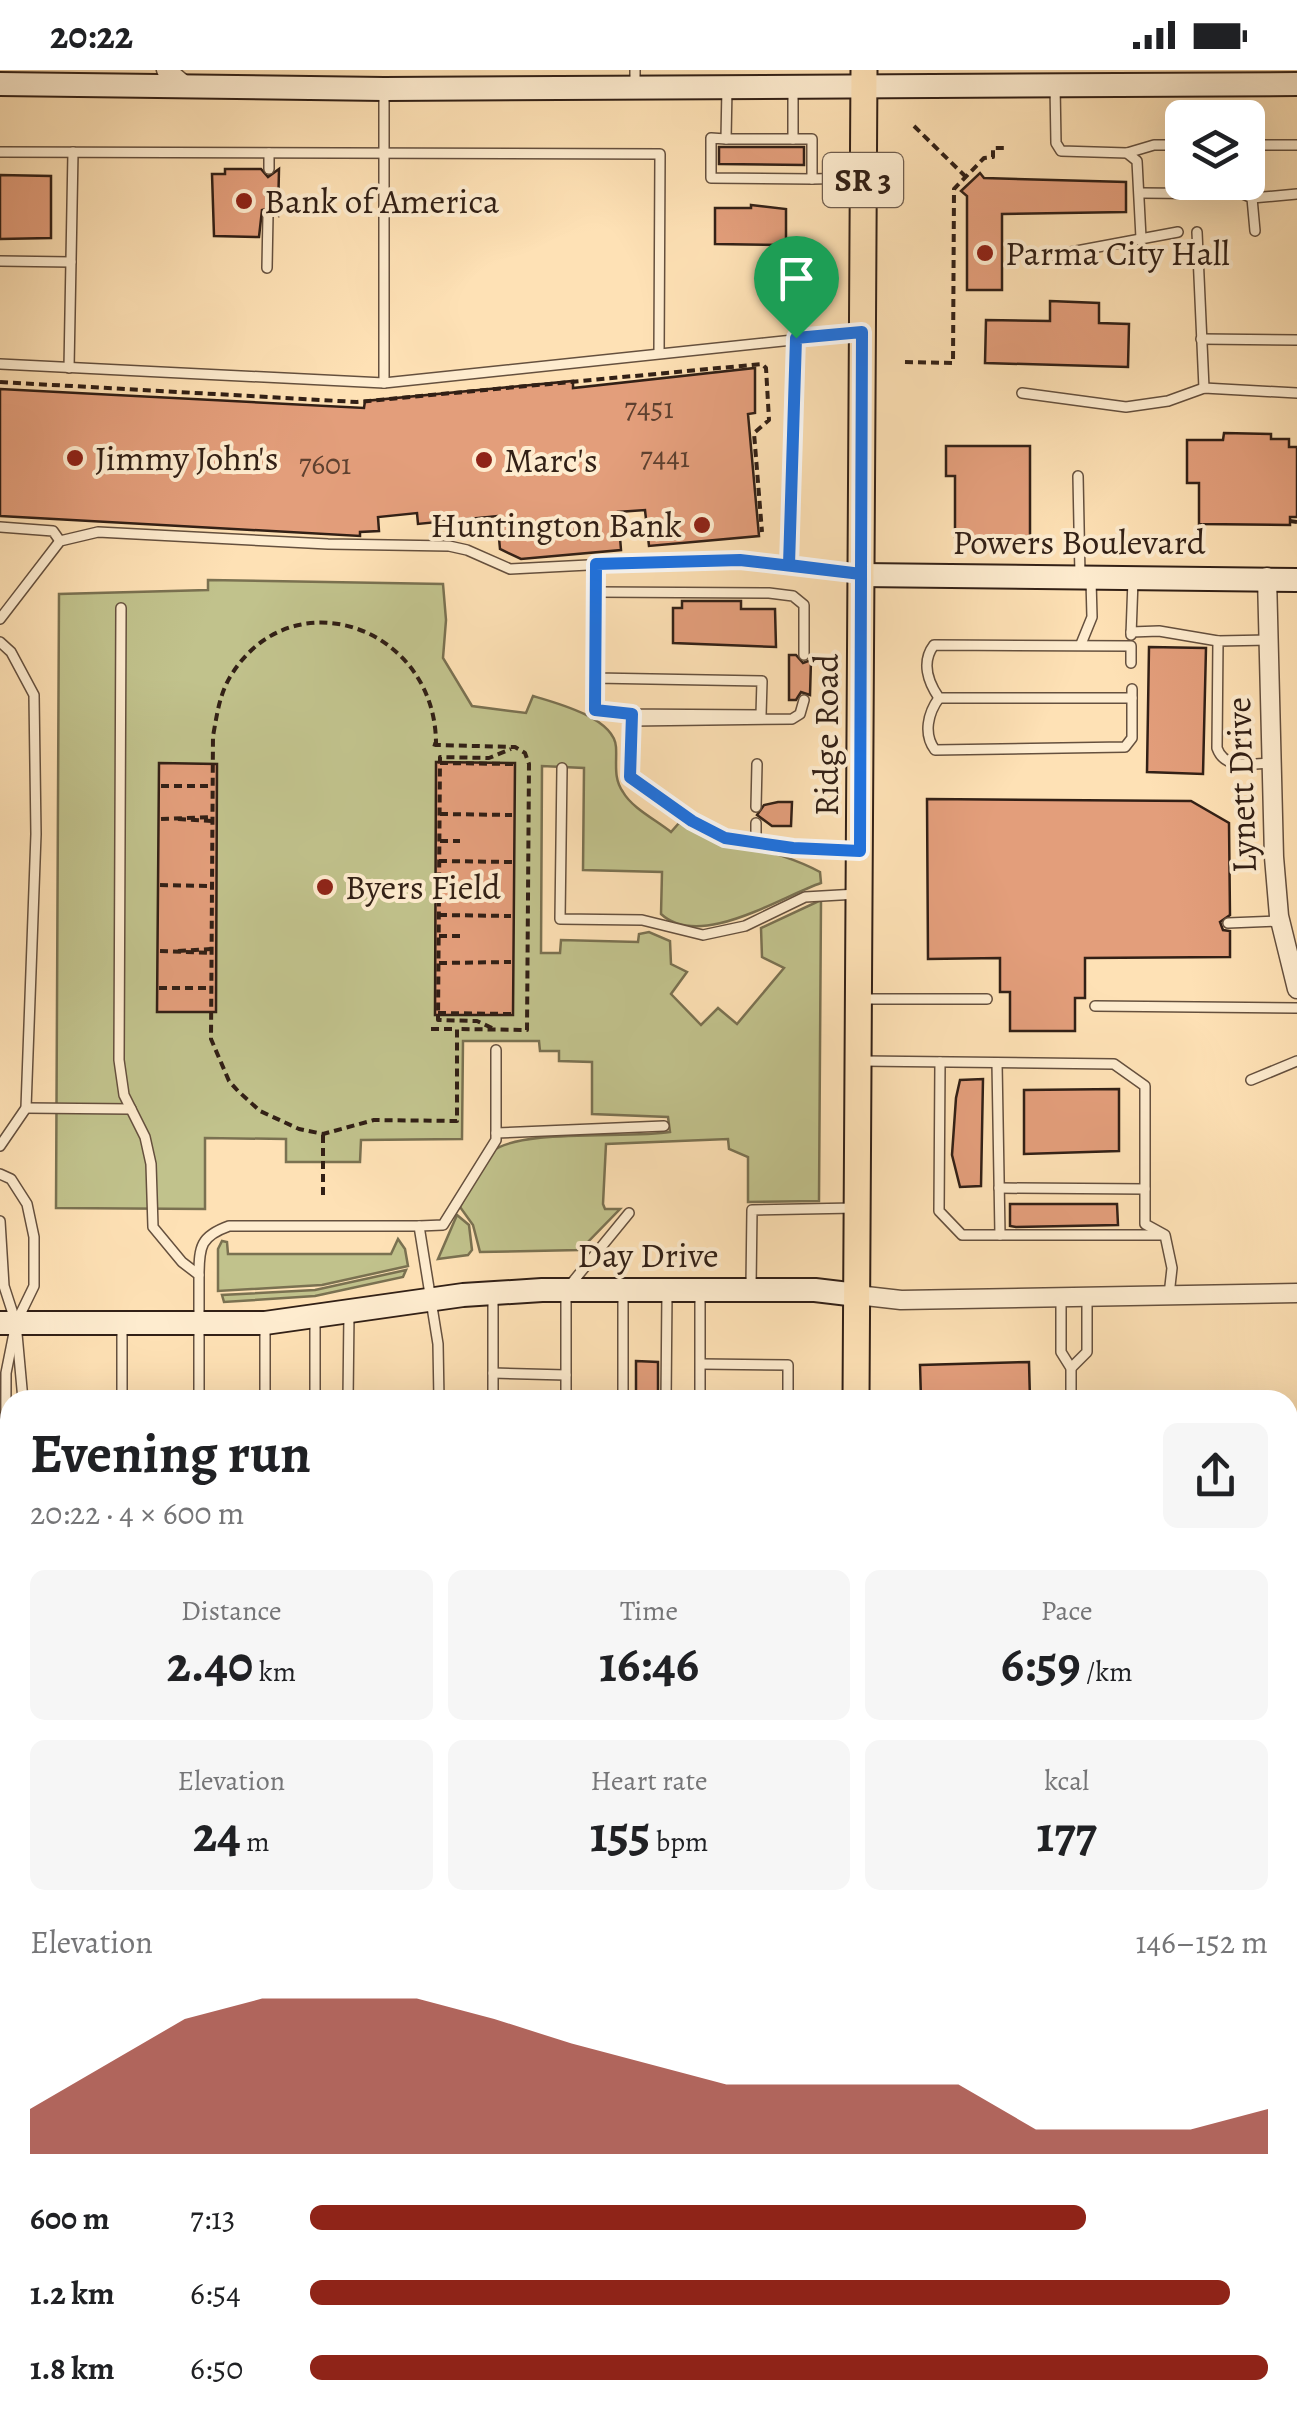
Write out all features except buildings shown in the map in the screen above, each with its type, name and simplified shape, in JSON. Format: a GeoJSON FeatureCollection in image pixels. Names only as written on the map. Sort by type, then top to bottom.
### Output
{"type":"FeatureCollection","features":[{"type":"Feature","properties":{"kind":"main road"},"geometry":{"type":"LineString","coordinates":[[0,84],[174,77],[674,78],[727,85],[943,77],[1018,78],[1055,84],[1297,84]]}},
{"type":"Feature","properties":{"kind":"main road","name":"Ridge Road"},"geometry":{"type":"LineString","coordinates":[[856,1390],[864,77]]}},
{"type":"Feature","properties":{"kind":"main road","name":"Powers Boulevard"},"geometry":{"type":"LineString","coordinates":[[861,574],[1297,580]]}},
{"type":"Feature","properties":{"kind":"main road","name":"Day Drive"},"geometry":{"type":"LineString","coordinates":[[8,1323],[266,1323],[493,1292],[751,1290],[858,1295]]}},
{"type":"Feature","properties":{"kind":"street","name":"Lynett Drive"},"geometry":{"type":"LineString","coordinates":[[1267,577],[1280,921],[1297,989]]}},
{"type":"Feature","properties":{"kind":"street","name":"Day Drive"},"geometry":{"type":"LineString","coordinates":[[858,1295],[900,1300],[1297,1294]]}},
{"type":"Feature","properties":{"kind":"lane"},"geometry":{"type":"LineString","coordinates":[[384,79],[384,383]]}},
{"type":"Feature","properties":{"kind":"lane"},"geometry":{"type":"LineString","coordinates":[[793,84],[793,138]]}},
{"type":"Feature","properties":{"kind":"lane"},"geometry":{"type":"LineString","coordinates":[[1055,84],[1056,143],[1061,151],[1127,153],[1165,144]]}},
{"type":"Feature","properties":{"kind":"lane"},"geometry":{"type":"LineString","coordinates":[[726,138],[727,85]]}},
{"type":"Feature","properties":{"kind":"lane"},"geometry":{"type":"LineString","coordinates":[[812,179],[812,139],[711,138],[711,178],[812,179],[864,178]]}},
{"type":"Feature","properties":{"kind":"lane"},"geometry":{"type":"LineString","coordinates":[[1265,145],[1297,145]]}},
{"type":"Feature","properties":{"kind":"lane"},"geometry":{"type":"LineString","coordinates":[[0,152],[660,154],[659,353]]}},
{"type":"Feature","properties":{"kind":"lane"},"geometry":{"type":"LineString","coordinates":[[69,368],[73,152]]}},
{"type":"Feature","properties":{"kind":"lane"},"geometry":{"type":"LineString","coordinates":[[269,152],[269,169]]}},
{"type":"Feature","properties":{"kind":"lane"},"geometry":{"type":"LineString","coordinates":[[1127,153],[1138,161],[1141,170],[1141,238]]}},
{"type":"Feature","properties":{"kind":"lane"},"geometry":{"type":"LineString","coordinates":[[1141,193],[1165,193]]}},
{"type":"Feature","properties":{"kind":"lane"},"geometry":{"type":"LineString","coordinates":[[1265,197],[1297,194]]}},
{"type":"Feature","properties":{"kind":"lane"},"geometry":{"type":"LineString","coordinates":[[1252,200],[1256,232]]}},
{"type":"Feature","properties":{"kind":"lane"},"geometry":{"type":"LineString","coordinates":[[268,215],[268,268]]}},
{"type":"Feature","properties":{"kind":"lane"},"geometry":{"type":"LineString","coordinates":[[1039,258],[1178,232]]}},
{"type":"Feature","properties":{"kind":"lane"},"geometry":{"type":"LineString","coordinates":[[1197,232],[1204,388]]}},
{"type":"Feature","properties":{"kind":"lane"},"geometry":{"type":"LineString","coordinates":[[0,262],[71,262]]}},
{"type":"Feature","properties":{"kind":"lane"},"geometry":{"type":"LineString","coordinates":[[0,364],[384,383],[862,332]]}},
{"type":"Feature","properties":{"kind":"lane"},"geometry":{"type":"LineString","coordinates":[[789,565],[796,338]]}},
{"type":"Feature","properties":{"kind":"lane"},"geometry":{"type":"LineString","coordinates":[[1202,339],[1297,340]]}},
{"type":"Feature","properties":{"kind":"lane"},"geometry":{"type":"LineString","coordinates":[[1022,393],[1126,407],[1168,401],[1204,388],[1297,393]]}},
{"type":"Feature","properties":{"kind":"lane"},"geometry":{"type":"LineString","coordinates":[[1078,476],[1085,577],[1092,617],[1081,644]]}},
{"type":"Feature","properties":{"kind":"lane"},"geometry":{"type":"LineString","coordinates":[[0,527],[53,531],[60,541]]}},
{"type":"Feature","properties":{"kind":"lane"},"geometry":{"type":"LineString","coordinates":[[0,619],[60,541],[98,532],[449,546],[510,569],[694,559],[861,574]]}},
{"type":"Feature","properties":{"kind":"lane"},"geometry":{"type":"LineString","coordinates":[[596,564],[595,710],[631,718],[784,720],[800,714],[804,700]]}},
{"type":"Feature","properties":{"kind":"lane"},"geometry":{"type":"LineString","coordinates":[[1131,663],[1133,577]]}},
{"type":"Feature","properties":{"kind":"lane"},"geometry":{"type":"LineString","coordinates":[[596,592],[769,592],[793,596],[804,605],[804,655]]}},
{"type":"Feature","properties":{"kind":"lane"},"geometry":{"type":"LineString","coordinates":[[120,608],[118,1060],[124,1095],[145,1137],[151,1164],[153,1228],[182,1262],[199,1275]]}},
{"type":"Feature","properties":{"kind":"lane"},"geometry":{"type":"LineString","coordinates":[[1132,632],[1160,630],[1218,641],[1270,640]]}},
{"type":"Feature","properties":{"kind":"lane"},"geometry":{"type":"LineString","coordinates":[[1218,641],[1220,758],[1229,764],[1272,762]]}},
{"type":"Feature","properties":{"kind":"lane"},"geometry":{"type":"LineString","coordinates":[[0,642],[11,652],[34,695],[35,881],[26,1108],[0,1146]]}},
{"type":"Feature","properties":{"kind":"lane"},"geometry":{"type":"LineString","coordinates":[[939,698],[928,681],[928,654],[934,645],[1131,646]]}},
{"type":"Feature","properties":{"kind":"lane"},"geometry":{"type":"LineString","coordinates":[[595,678],[762,682],[761,715],[631,718]]}},
{"type":"Feature","properties":{"kind":"lane"},"geometry":{"type":"LineString","coordinates":[[1132,694],[1132,738],[1125,747],[935,750],[928,741],[930,712],[939,698],[1132,694]]}},
{"type":"Feature","properties":{"kind":"lane"},"geometry":{"type":"LineString","coordinates":[[631,718],[632,780],[713,834],[756,844],[860,851]]}},
{"type":"Feature","properties":{"kind":"lane"},"geometry":{"type":"LineString","coordinates":[[756,807],[757,764]]}},
{"type":"Feature","properties":{"kind":"lane"},"geometry":{"type":"LineString","coordinates":[[562,768],[560,918],[642,920],[703,935],[746,926],[806,896],[860,894]]}},
{"type":"Feature","properties":{"kind":"lane"},"geometry":{"type":"LineString","coordinates":[[756,823],[756,844]]}},
{"type":"Feature","properties":{"kind":"lane"},"geometry":{"type":"LineString","coordinates":[[1228,923],[1280,921]]}},
{"type":"Feature","properties":{"kind":"lane"},"geometry":{"type":"LineString","coordinates":[[859,999],[987,999]]}},
{"type":"Feature","properties":{"kind":"lane"},"geometry":{"type":"LineString","coordinates":[[1095,1006],[1297,1008]]}},
{"type":"Feature","properties":{"kind":"lane"},"geometry":{"type":"LineString","coordinates":[[199,1390],[199,1246],[209,1233],[229,1226],[443,1225],[496,1140],[496,1050]]}},
{"type":"Feature","properties":{"kind":"lane"},"geometry":{"type":"LineString","coordinates":[[859,1061],[1114,1064],[1145,1086],[1145,1224],[1165,1235],[1172,1268],[1169,1295]]}},
{"type":"Feature","properties":{"kind":"lane"},"geometry":{"type":"LineString","coordinates":[[1251,1080],[1297,1061]]}},
{"type":"Feature","properties":{"kind":"lane"},"geometry":{"type":"LineString","coordinates":[[940,1062],[939,1211],[962,1236],[1165,1235]]}},
{"type":"Feature","properties":{"kind":"lane"},"geometry":{"type":"LineString","coordinates":[[997,1063],[1000,1236]]}},
{"type":"Feature","properties":{"kind":"lane"},"geometry":{"type":"LineString","coordinates":[[26,1108],[131,1109]]}},
{"type":"Feature","properties":{"kind":"lane"},"geometry":{"type":"LineString","coordinates":[[496,1133],[664,1126]]}},
{"type":"Feature","properties":{"kind":"lane"},"geometry":{"type":"LineString","coordinates":[[0,1174],[11,1179],[21,1194],[33,1226],[34,1286],[8,1323],[6,1390]]}},
{"type":"Feature","properties":{"kind":"lane"},"geometry":{"type":"LineString","coordinates":[[999,1188],[1145,1189]]}},
{"type":"Feature","properties":{"kind":"lane"},"geometry":{"type":"LineString","coordinates":[[751,1290],[752,1210],[858,1208]]}},
{"type":"Feature","properties":{"kind":"lane"},"geometry":{"type":"LineString","coordinates":[[566,1390],[566,1290],[629,1214]]}},
{"type":"Feature","properties":{"kind":"lane"},"geometry":{"type":"LineString","coordinates":[[0,1221],[8,1323],[21,1390]]}},
{"type":"Feature","properties":{"kind":"lane"},"geometry":{"type":"LineString","coordinates":[[419,1226],[438,1344],[439,1390]]}},
{"type":"Feature","properties":{"kind":"lane"},"geometry":{"type":"LineString","coordinates":[[623,1290],[623,1390]]}},
{"type":"Feature","properties":{"kind":"lane"},"geometry":{"type":"LineString","coordinates":[[666,1290],[666,1390]]}},
{"type":"Feature","properties":{"kind":"lane"},"geometry":{"type":"LineString","coordinates":[[700,1290],[700,1390]]}},
{"type":"Feature","properties":{"kind":"lane"},"geometry":{"type":"LineString","coordinates":[[493,1292],[493,1390]]}},
{"type":"Feature","properties":{"kind":"lane"},"geometry":{"type":"LineString","coordinates":[[1071,1368],[1087,1352],[1087,1297]]}},
{"type":"Feature","properties":{"kind":"lane"},"geometry":{"type":"LineString","coordinates":[[1061,1298],[1061,1352],[1071,1368],[1070,1390]]}},
{"type":"Feature","properties":{"kind":"lane"},"geometry":{"type":"LineString","coordinates":[[348,1390],[349,1313]]}},
{"type":"Feature","properties":{"kind":"lane"},"geometry":{"type":"LineString","coordinates":[[315,1390],[316,1318]]}},
{"type":"Feature","properties":{"kind":"lane"},"geometry":{"type":"LineString","coordinates":[[265,1390],[266,1323]]}},
{"type":"Feature","properties":{"kind":"lane"},"geometry":{"type":"LineString","coordinates":[[122,1324],[122,1390]]}},
{"type":"Feature","properties":{"kind":"lane"},"geometry":{"type":"LineString","coordinates":[[700,1364],[788,1365],[788,1390]]}},
{"type":"Feature","properties":{"kind":"lane"},"geometry":{"type":"LineString","coordinates":[[493,1373],[566,1375]]}},
{"type":"Feature","properties":{"kind":"path"},"geometry":{"type":"LineString","coordinates":[[914,126],[966,177]]}},
{"type":"Feature","properties":{"kind":"path"},"geometry":{"type":"LineString","coordinates":[[906,362],[953,364],[954,189],[984,158],[993,157],[993,148],[1006,148]]}},
{"type":"Feature","properties":{"kind":"path"},"geometry":{"type":"LineString","coordinates":[[762,364],[766,368],[769,420],[754,434],[762,532]]}},
{"type":"Feature","properties":{"kind":"path"},"geometry":{"type":"LineString","coordinates":[[431,1030],[458,1030],[496,1030],[526,1030],[525,754],[515,747],[434,744],[430,699],[418,674],[396,649],[358,628],[306,625],[260,644],[228,680],[213,736],[211,1038],[229,1081],[260,1112],[278,1122],[323,1134],[374,1120],[457,1120],[458,1030]]}},
{"type":"Feature","properties":{"kind":"path"},"geometry":{"type":"LineString","coordinates":[[496,1030],[477,1021],[438,1020],[440,757],[489,758],[515,747]]}},
{"type":"Feature","properties":{"kind":"path"},"geometry":{"type":"LineString","coordinates":[[440,764],[513,764]]}},
{"type":"Feature","properties":{"kind":"path"},"geometry":{"type":"LineString","coordinates":[[161,786],[212,786]]}},
{"type":"Feature","properties":{"kind":"path"},"geometry":{"type":"LineString","coordinates":[[440,814],[512,815]]}},
{"type":"Feature","properties":{"kind":"path"},"geometry":{"type":"LineString","coordinates":[[161,819],[212,819]]}},
{"type":"Feature","properties":{"kind":"path"},"geometry":{"type":"LineString","coordinates":[[440,840],[460,840]]}},
{"type":"Feature","properties":{"kind":"path"},"geometry":{"type":"LineString","coordinates":[[439,861],[512,862]]}},
{"type":"Feature","properties":{"kind":"path"},"geometry":{"type":"LineString","coordinates":[[160,885],[212,886]]}},
{"type":"Feature","properties":{"kind":"path"},"geometry":{"type":"LineString","coordinates":[[439,916],[512,916]]}},
{"type":"Feature","properties":{"kind":"path"},"geometry":{"type":"LineString","coordinates":[[439,936],[460,936]]}},
{"type":"Feature","properties":{"kind":"path"},"geometry":{"type":"LineString","coordinates":[[160,951],[212,951]]}},
{"type":"Feature","properties":{"kind":"path"},"geometry":{"type":"LineString","coordinates":[[439,963],[511,962]]}},
{"type":"Feature","properties":{"kind":"path"},"geometry":{"type":"LineString","coordinates":[[160,988],[211,988]]}},
{"type":"Feature","properties":{"kind":"path"},"geometry":{"type":"LineString","coordinates":[[438,1013],[512,1014]]}},
{"type":"Feature","properties":{"kind":"path"},"geometry":{"type":"LineString","coordinates":[[323,1134],[323,1200]]}},
{"type":"Feature","properties":{"kind":"green space"},"geometry":{"type":"Polygon","coordinates":[[[208,580],[443,584],[443,658],[472,706],[526,713],[533,696],[583,713],[613,737],[618,781],[627,798],[671,832],[679,823],[786,857],[820,872],[821,883],[740,917],[718,924],[677,924],[661,914],[662,872],[583,870],[584,768],[542,766],[541,953],[560,953],[561,940],[638,942],[639,934],[649,932],[670,941],[671,964],[687,972],[671,994],[701,1025],[718,1008],[737,1024],[784,968],[762,957],[761,928],[821,900],[819,1201],[748,1202],[748,1157],[729,1149],[728,1139],[606,1144],[603,1204],[605,1209],[620,1209],[580,1250],[480,1252],[473,1225],[460,1207],[491,1152],[506,1145],[550,1137],[670,1132],[668,1117],[592,1114],[592,1062],[559,1061],[559,1051],[540,1051],[539,1041],[463,1041],[462,1139],[361,1140],[360,1162],[286,1162],[286,1139],[205,1138],[205,1209],[56,1208],[59,594],[208,590],[208,580]]]}},
{"type":"Feature","properties":{"kind":"green space"},"geometry":{"type":"Polygon","coordinates":[[[457,1215],[469,1225],[472,1250],[468,1255],[438,1259],[457,1215]]]}},
{"type":"Feature","properties":{"kind":"green space"},"geometry":{"type":"Polygon","coordinates":[[[398,1239],[405,1249],[408,1266],[322,1285],[218,1291],[218,1249],[222,1241],[227,1242],[228,1254],[391,1254],[398,1239]]]}},
{"type":"Feature","properties":{"kind":"green space"},"geometry":{"type":"Polygon","coordinates":[[[406,1270],[403,1277],[315,1296],[224,1302],[222,1295],[315,1290],[406,1270]]]}},
{"type":"Feature","properties":{"kind":"place","name":"Bank of America"},"geometry":{"type":"Point","coordinates":[244,201]}},
{"type":"Feature","properties":{"kind":"place","name":"Parma City Hall"},"geometry":{"type":"Point","coordinates":[985,253]}},
{"type":"Feature","properties":{"kind":"place","name":"Jimmy John's"},"geometry":{"type":"Point","coordinates":[75,458]}},
{"type":"Feature","properties":{"kind":"place","name":"Marc's"},"geometry":{"type":"Point","coordinates":[484,460]}},
{"type":"Feature","properties":{"kind":"place","name":"Huntington Bank"},"geometry":{"type":"Point","coordinates":[702,525]}},
{"type":"Feature","properties":{"kind":"place","name":"Byers Field"},"geometry":{"type":"Point","coordinates":[325,887]}},
{"type":"Feature","properties":{"kind":"route"},"geometry":{"type":"LineString","coordinates":[[796,338],[789,565],[861,574],[860,851],[760,845],[713,834],[630,777],[632,714],[595,710],[596,564],[740,560],[861,574],[862,332],[796,338]]}}]}
